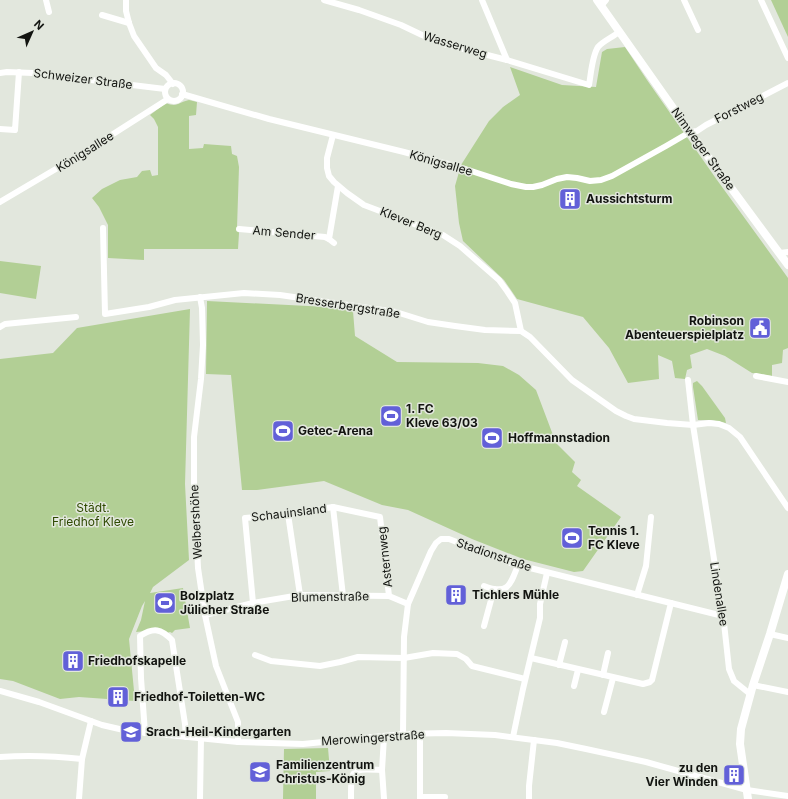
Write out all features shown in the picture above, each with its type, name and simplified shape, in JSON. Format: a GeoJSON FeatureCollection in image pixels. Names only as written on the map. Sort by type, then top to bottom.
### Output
{"type":"FeatureCollection","features":[{"type":"Feature","properties":{"kind":"main road","name":"Nimweger Straße"},"geometry":{"type":"LineString","coordinates":[[601,2],[619,32],[690,132],[784,253],[788,265]]}},
{"type":"Feature","properties":{"kind":"main road"},"geometry":{"type":"LineString","coordinates":[[748,799],[741,754],[741,729],[750,694],[788,574]]}},
{"type":"Feature","properties":{"kind":"street"},"geometry":{"type":"LineString","coordinates":[[46,0],[49,12]]}},
{"type":"Feature","properties":{"kind":"street"},"geometry":{"type":"LineString","coordinates":[[126,0],[126,11],[134,36],[156,68],[166,75],[173,84],[179,86],[182,89],[182,94]]}},
{"type":"Feature","properties":{"kind":"street","name":"Wasserweg"},"geometry":{"type":"LineString","coordinates":[[324,0],[359,10],[444,44],[508,60],[589,85],[594,55],[599,46],[619,32]]}},
{"type":"Feature","properties":{"kind":"street"},"geometry":{"type":"LineString","coordinates":[[482,0],[508,60]]}},
{"type":"Feature","properties":{"kind":"street"},"geometry":{"type":"LineString","coordinates":[[684,0],[698,30]]}},
{"type":"Feature","properties":{"kind":"street"},"geometry":{"type":"LineString","coordinates":[[761,0],[788,58]]}},
{"type":"Feature","properties":{"kind":"street"},"geometry":{"type":"LineString","coordinates":[[102,15],[129,23]]}},
{"type":"Feature","properties":{"kind":"street"},"geometry":{"type":"LineString","coordinates":[[0,129],[15,130],[19,72]]}},
{"type":"Feature","properties":{"kind":"street","name":"Schweizer Straße"},"geometry":{"type":"LineString","coordinates":[[0,73],[33,72],[166,89]]}},
{"type":"Feature","properties":{"kind":"street","name":"Forstweg"},"geometry":{"type":"LineString","coordinates":[[690,132],[697,131],[713,121],[788,83]]}},
{"type":"Feature","properties":{"kind":"street"},"geometry":{"type":"LineString","coordinates":[[168,99],[165,96],[167,86],[173,84]]}},
{"type":"Feature","properties":{"kind":"street","name":"Königsallee"},"geometry":{"type":"LineString","coordinates":[[0,202],[88,150],[168,99],[171,101],[178,100],[182,94],[269,119],[431,160],[517,185],[533,187],[567,177],[590,181],[601,180],[612,176],[690,132]]}},
{"type":"Feature","properties":{"kind":"street","name":"Klever Berg"},"geometry":{"type":"LineString","coordinates":[[333,135],[327,158],[327,168],[329,176],[338,186],[364,205],[444,235],[460,246],[499,280],[507,291],[515,303],[521,331]]}},
{"type":"Feature","properties":{"kind":"street","name":"Am Sender"},"geometry":{"type":"LineString","coordinates":[[239,230],[325,237],[331,241],[338,186]]}},
{"type":"Feature","properties":{"kind":"street","name":"Bresserbergstraße"},"geometry":{"type":"LineString","coordinates":[[103,228],[105,314],[149,308],[176,300],[244,293],[280,295],[396,312],[428,322],[455,326],[485,330],[521,331]]}},
{"type":"Feature","properties":{"kind":"street","name":"Welbershöhe"},"geometry":{"type":"LineString","coordinates":[[200,297],[204,345],[194,437],[194,483],[198,568],[205,614],[216,666],[238,722],[238,742]]}},
{"type":"Feature","properties":{"kind":"street"},"geometry":{"type":"LineString","coordinates":[[0,327],[5,324],[76,317]]}},
{"type":"Feature","properties":{"kind":"street"},"geometry":{"type":"LineString","coordinates":[[521,331],[530,337],[572,380],[616,411],[638,420],[693,425],[709,423],[719,424],[729,428],[740,437],[788,508]]}},
{"type":"Feature","properties":{"kind":"street"},"geometry":{"type":"LineString","coordinates":[[756,376],[788,382]]}},
{"type":"Feature","properties":{"kind":"street","name":"Lindenallee"},"geometry":{"type":"LineString","coordinates":[[688,380],[693,425],[729,669],[734,681],[750,694]]}},
{"type":"Feature","properties":{"kind":"street"},"geometry":{"type":"LineString","coordinates":[[333,508],[343,596]]}},
{"type":"Feature","properties":{"kind":"street","name":"Schauinsland"},"geometry":{"type":"LineString","coordinates":[[253,603],[244,518],[333,508],[380,517]]}},
{"type":"Feature","properties":{"kind":"street"},"geometry":{"type":"LineString","coordinates":[[288,514],[300,595]]}},
{"type":"Feature","properties":{"kind":"street","name":"Asternweg"},"geometry":{"type":"LineString","coordinates":[[380,517],[389,596]]}},
{"type":"Feature","properties":{"kind":"street"},"geometry":{"type":"LineString","coordinates":[[637,595],[646,566],[651,517]]}},
{"type":"Feature","properties":{"kind":"street","name":"Stadionstraße"},"geometry":{"type":"LineString","coordinates":[[403,734],[404,637],[408,604],[431,551],[436,543],[441,539],[449,539],[518,565],[547,573],[722,616]]}},
{"type":"Feature","properties":{"kind":"street"},"geometry":{"type":"LineString","coordinates":[[484,586],[494,589],[502,589],[507,587],[512,582],[518,565]]}},
{"type":"Feature","properties":{"kind":"street"},"geometry":{"type":"LineString","coordinates":[[513,737],[540,618],[540,604],[547,573]]}},
{"type":"Feature","properties":{"kind":"street"},"geometry":{"type":"LineString","coordinates":[[484,626],[494,589]]}},
{"type":"Feature","properties":{"kind":"street","name":"Blumenstraße"},"geometry":{"type":"LineString","coordinates":[[205,614],[253,603],[300,595],[389,596],[408,604]]}},
{"type":"Feature","properties":{"kind":"street"},"geometry":{"type":"LineString","coordinates":[[531,658],[613,678],[643,684],[650,682],[652,680],[671,603]]}},
{"type":"Feature","properties":{"kind":"street"},"geometry":{"type":"LineString","coordinates":[[145,733],[140,636],[157,630],[163,632],[172,640],[186,737]]}},
{"type":"Feature","properties":{"kind":"street"},"geometry":{"type":"LineString","coordinates":[[770,634],[788,638]]}},
{"type":"Feature","properties":{"kind":"street"},"geometry":{"type":"LineString","coordinates":[[559,665],[565,642]]}},
{"type":"Feature","properties":{"kind":"street"},"geometry":{"type":"LineString","coordinates":[[255,656],[271,661],[320,666],[358,657],[404,658],[433,653],[457,654],[466,659],[472,666],[525,679]]}},
{"type":"Feature","properties":{"kind":"street"},"geometry":{"type":"LineString","coordinates":[[603,675],[608,653]]}},
{"type":"Feature","properties":{"kind":"street"},"geometry":{"type":"LineString","coordinates":[[574,686],[578,670]]}},
{"type":"Feature","properties":{"kind":"street"},"geometry":{"type":"LineString","coordinates":[[604,712],[613,678]]}},
{"type":"Feature","properties":{"kind":"street"},"geometry":{"type":"LineString","coordinates":[[753,685],[788,692]]}},
{"type":"Feature","properties":{"kind":"street","name":"Merowingerstraße"},"geometry":{"type":"LineString","coordinates":[[0,691],[39,702],[91,721],[128,732],[238,742],[303,744],[403,734],[472,733],[495,735],[579,748],[646,762],[747,790],[788,796]]}},
{"type":"Feature","properties":{"kind":"street"},"geometry":{"type":"LineString","coordinates":[[79,799],[82,759],[91,721]]}},
{"type":"Feature","properties":{"kind":"street"},"geometry":{"type":"LineString","coordinates":[[420,734],[420,798],[445,798]]}},
{"type":"Feature","properties":{"kind":"street"},"geometry":{"type":"LineString","coordinates":[[384,737],[382,770],[384,799]]}},
{"type":"Feature","properties":{"kind":"street"},"geometry":{"type":"LineString","coordinates":[[200,799],[201,738]]}},
{"type":"Feature","properties":{"kind":"street"},"geometry":{"type":"LineString","coordinates":[[529,799],[534,740]]}},
{"type":"Feature","properties":{"kind":"street"},"geometry":{"type":"LineString","coordinates":[[0,757],[37,755],[82,759]]}},
{"type":"Feature","properties":{"kind":"street"},"geometry":{"type":"LineString","coordinates":[[351,799],[351,778],[353,773],[360,770],[382,770]]}},
{"type":"Feature","properties":{"kind":"green space"},"geometry":{"type":"Polygon","coordinates":[[[771,0],[788,0],[788,37],[771,0]]]}},
{"type":"Feature","properties":{"kind":"green space"},"geometry":{"type":"Polygon","coordinates":[[[625,47],[717,180],[788,278],[788,348],[783,350],[782,363],[772,365],[772,376],[752,373],[725,356],[707,349],[690,355],[692,368],[687,370],[685,379],[675,378],[672,361],[658,355],[659,379],[628,383],[609,348],[583,317],[517,299],[504,280],[463,241],[459,223],[455,186],[461,165],[489,121],[503,107],[520,95],[510,67],[562,85],[596,87],[602,52],[607,49],[625,47]]]}},
{"type":"Feature","properties":{"kind":"green space"},"geometry":{"type":"Polygon","coordinates":[[[189,100],[197,102],[196,115],[189,116],[189,149],[203,148],[204,144],[231,146],[232,154],[237,156],[239,167],[237,228],[239,233],[238,249],[144,249],[144,260],[108,258],[108,225],[99,207],[92,198],[102,189],[120,180],[137,177],[142,171],[150,170],[152,176],[158,175],[158,127],[150,115],[166,103],[176,105],[189,100]]]}},
{"type":"Feature","properties":{"kind":"green space"},"geometry":{"type":"Polygon","coordinates":[[[0,261],[41,266],[36,299],[0,293],[0,261]]]}},
{"type":"Feature","properties":{"kind":"green space","name":"1. FC Kleve 63/03"},"geometry":{"type":"Polygon","coordinates":[[[207,301],[328,307],[353,311],[355,336],[397,362],[478,363],[503,366],[519,375],[536,390],[556,443],[575,462],[572,472],[581,480],[577,486],[621,517],[583,571],[574,572],[523,559],[472,539],[408,510],[382,505],[324,481],[257,490],[242,490],[231,375],[206,374],[207,301]]]}},
{"type":"Feature","properties":{"kind":"green space","name":"Städt. Friedhof Kleve"},"geometry":{"type":"Polygon","coordinates":[[[190,309],[185,484],[189,560],[153,587],[150,593],[183,588],[190,628],[175,630],[172,633],[146,631],[136,632],[141,620],[145,601],[129,639],[135,701],[79,697],[60,699],[13,681],[0,679],[0,359],[53,353],[77,328],[190,309]]]}},
{"type":"Feature","properties":{"kind":"green space"},"geometry":{"type":"Polygon","coordinates":[[[697,381],[725,418],[726,423],[711,420],[698,420],[693,387],[693,383],[697,381]]]}},
{"type":"Feature","properties":{"kind":"green space"},"geometry":{"type":"Polygon","coordinates":[[[328,748],[330,771],[316,772],[316,799],[283,799],[284,749],[328,748]]]}},
{"type":"Feature","properties":{"kind":"place","name":"Aussichtsturm"},"geometry":{"type":"Point","coordinates":[570,199]}},
{"type":"Feature","properties":{"kind":"place","name":"Robinson Abenteuerspielplatz"},"geometry":{"type":"Point","coordinates":[760,328]}},
{"type":"Feature","properties":{"kind":"place","name":"1. FC Kleve 63/03"},"geometry":{"type":"Point","coordinates":[391,416]}},
{"type":"Feature","properties":{"kind":"place","name":"Getec-Arena"},"geometry":{"type":"Point","coordinates":[283,431]}},
{"type":"Feature","properties":{"kind":"place","name":"Hoffmannstadion"},"geometry":{"type":"Point","coordinates":[492,438]}},
{"type":"Feature","properties":{"kind":"place","name":"Tennis 1. FC Kleve"},"geometry":{"type":"Point","coordinates":[572,538]}},
{"type":"Feature","properties":{"kind":"place","name":"Tichlers Mühle"},"geometry":{"type":"Point","coordinates":[456,595]}},
{"type":"Feature","properties":{"kind":"place","name":"Bolzplatz Jülicher Straße"},"geometry":{"type":"Point","coordinates":[165,603]}},
{"type":"Feature","properties":{"kind":"place","name":"Friedhofskapelle"},"geometry":{"type":"Point","coordinates":[73,661]}},
{"type":"Feature","properties":{"kind":"place","name":"Friedhof-Toiletten-WC"},"geometry":{"type":"Point","coordinates":[118,697]}},
{"type":"Feature","properties":{"kind":"place","name":"Srach-Heil-Kindergarten"},"geometry":{"type":"Point","coordinates":[131,732]}},
{"type":"Feature","properties":{"kind":"place","name":"Familienzentrum Christus-König"},"geometry":{"type":"Point","coordinates":[260,772]}},
{"type":"Feature","properties":{"kind":"place","name":"zu den Vier Winden"},"geometry":{"type":"Point","coordinates":[734,775]}}]}
